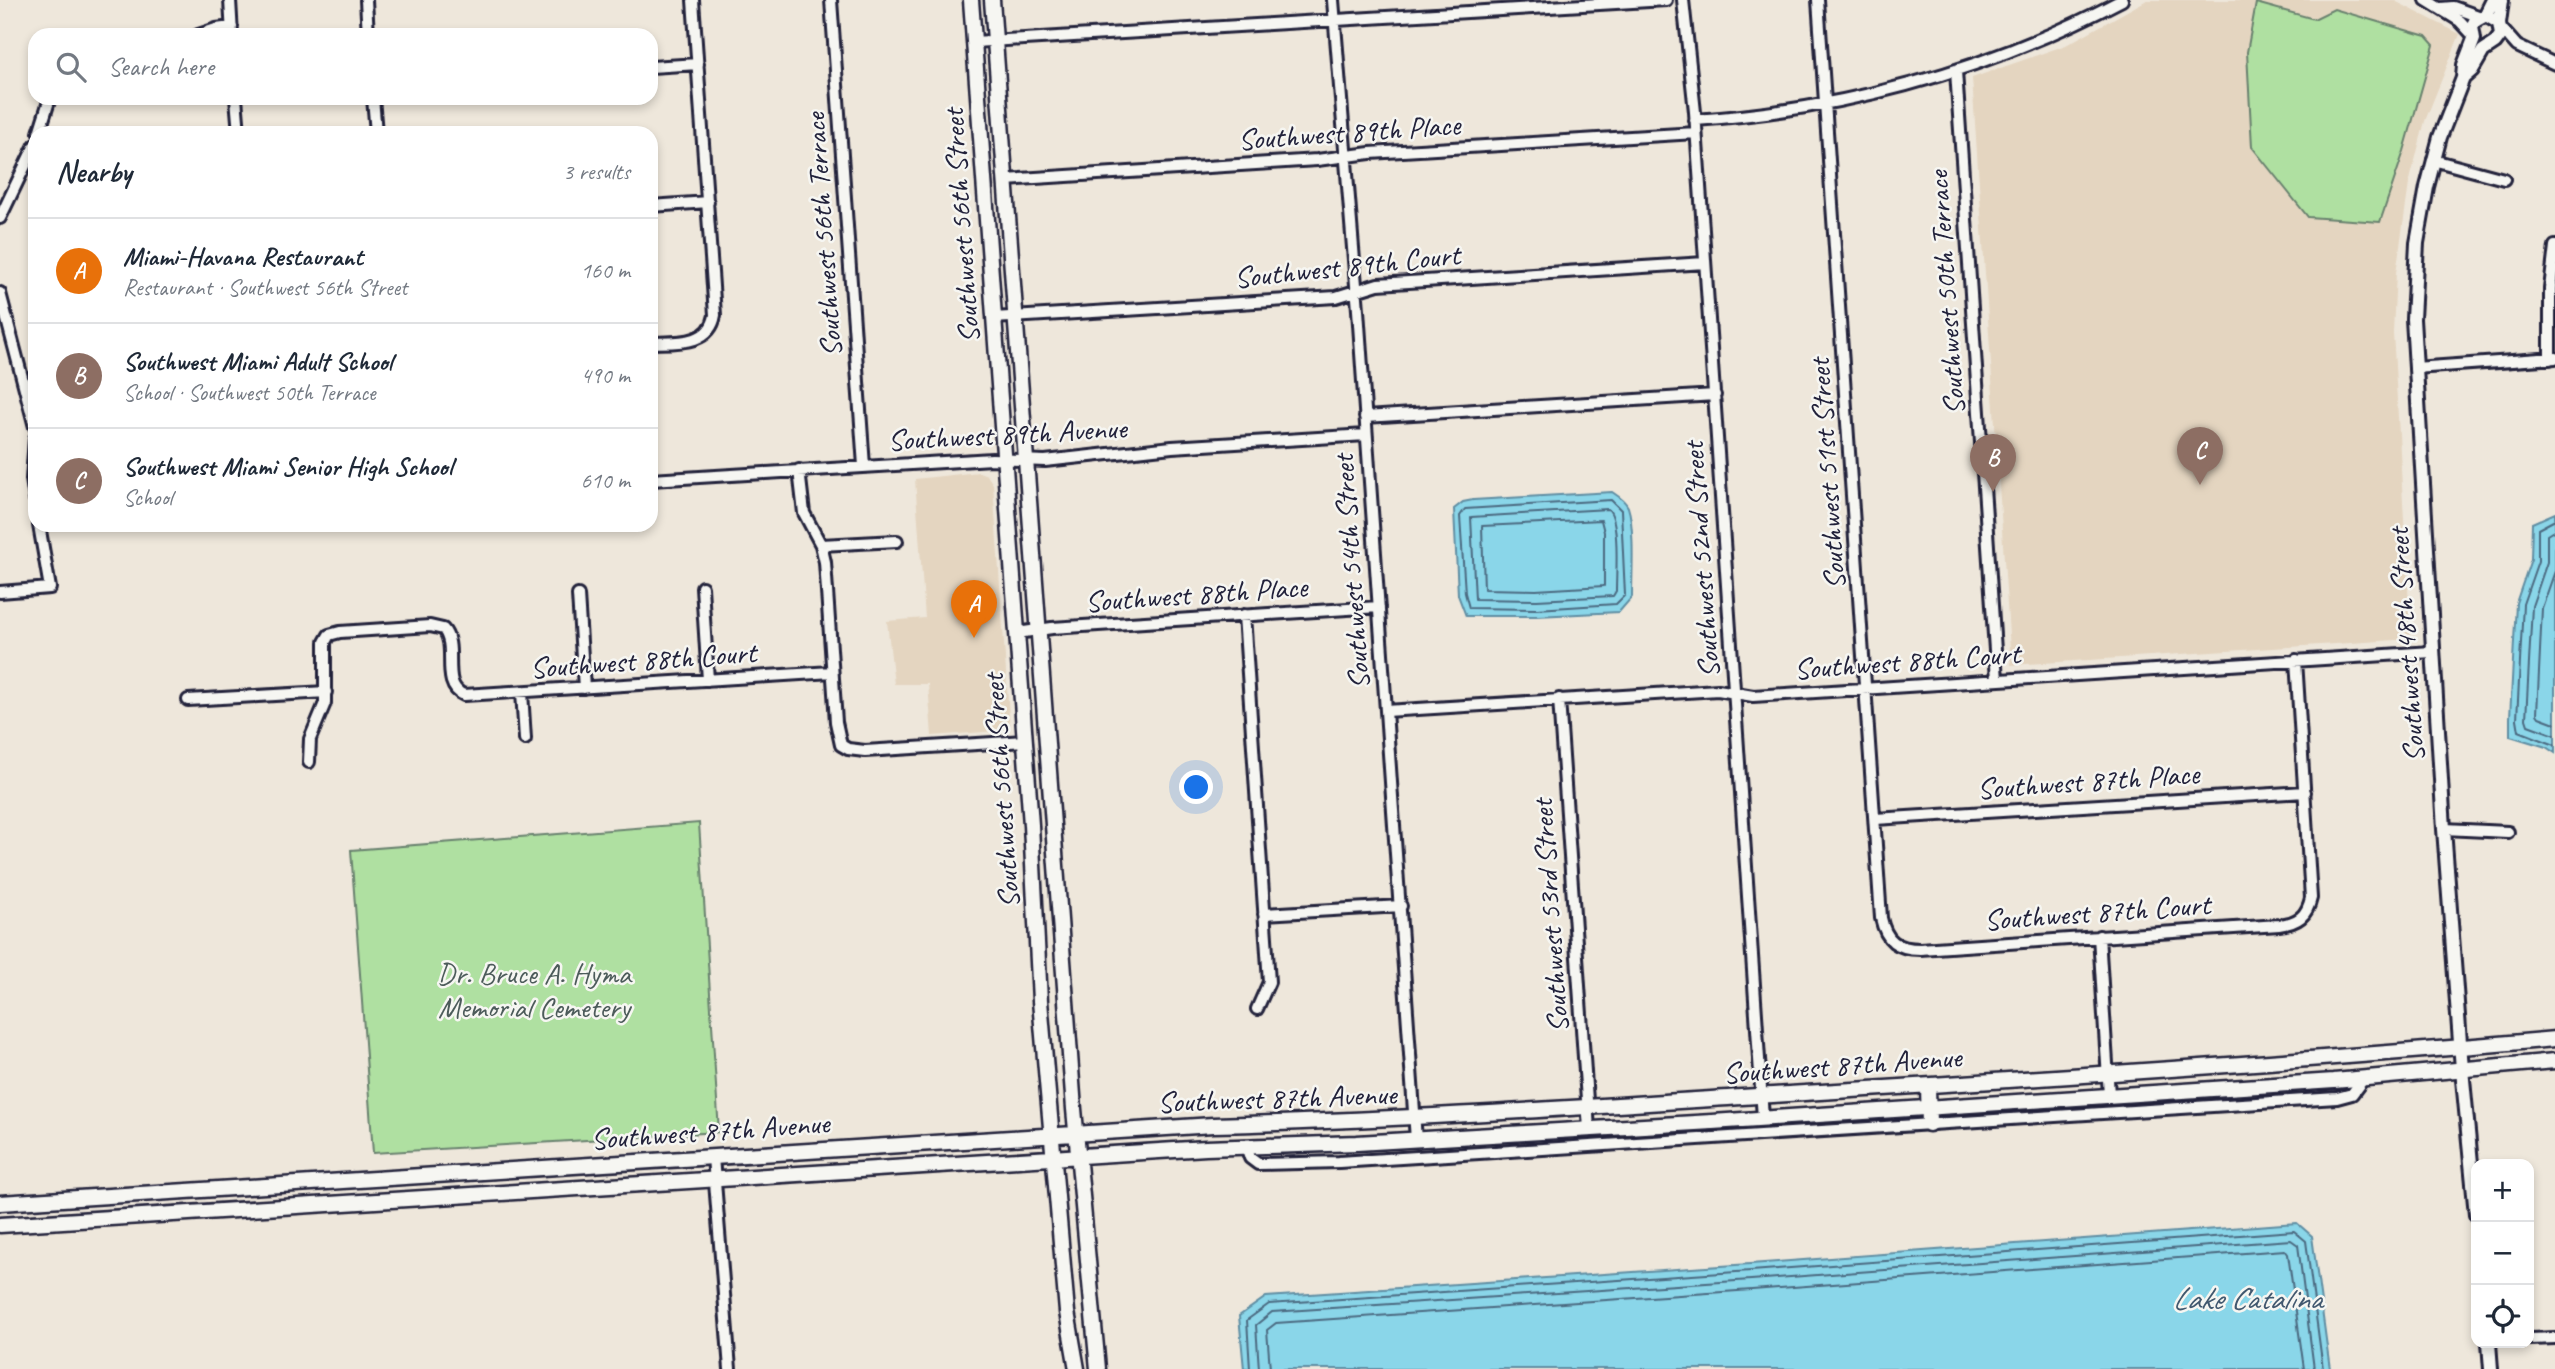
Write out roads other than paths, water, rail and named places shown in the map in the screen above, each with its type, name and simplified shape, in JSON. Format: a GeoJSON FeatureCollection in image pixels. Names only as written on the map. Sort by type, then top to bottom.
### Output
{"type":"FeatureCollection","features":[{"type":"Feature","properties":{"kind":"main road","name":"Southwest 56th Street"},"geometry":{"type":"LineString","coordinates":[[971,0],[1025,741],[1040,1001],[1067,1312],[1077,1369]]}},
{"type":"Feature","properties":{"kind":"main road","name":"Southwest 56th Street"},"geometry":{"type":"LineString","coordinates":[[992,0],[1077,1134],[1098,1369]]}},
{"type":"Feature","properties":{"kind":"main road","name":"Southwest 87th Avenue"},"geometry":{"type":"LineString","coordinates":[[0,1203],[1077,1134],[1415,1118],[1928,1086],[2319,1060],[2555,1039]]}},
{"type":"Feature","properties":{"kind":"main road","name":"Southwest 87th Avenue"},"geometry":{"type":"LineString","coordinates":[[0,1225],[1079,1155],[1416,1140],[1763,1118],[2364,1078],[2555,1061]]}},
{"type":"Feature","properties":{"kind":"main road"},"geometry":{"type":"LineString","coordinates":[[1928,1086],[1929,1124]]}},
{"type":"Feature","properties":{"kind":"main road"},"geometry":{"type":"LineString","coordinates":[[1246,1146],[1250,1136],[1270,1124]]}},
{"type":"Feature","properties":{"kind":"main road"},"geometry":{"type":"LineString","coordinates":[[535,1169],[536,1191]]}},
{"type":"Feature","properties":{"kind":"main road"},"geometry":{"type":"LineString","coordinates":[[417,1176],[418,1198]]}},
{"type":"Feature","properties":{"kind":"main road"},"geometry":{"type":"LineString","coordinates":[[363,1180],[364,1202]]}},
{"type":"Feature","properties":{"kind":"main road"},"geometry":{"type":"LineString","coordinates":[[255,1186],[256,1209]]}},
{"type":"Feature","properties":{"kind":"main road"},"geometry":{"type":"LineString","coordinates":[[62,1199],[64,1221]]}},
{"type":"Feature","properties":{"kind":"street"},"geometry":{"type":"LineString","coordinates":[[230,0],[232,28]]}},
{"type":"Feature","properties":{"kind":"street"},"geometry":{"type":"LineString","coordinates":[[366,0],[368,28]]}},
{"type":"Feature","properties":{"kind":"street"},"geometry":{"type":"LineString","coordinates":[[658,343],[694,340],[709,329],[714,320],[693,0]]}},
{"type":"Feature","properties":{"kind":"street","name":"Southwest 56th Terrace"},"geometry":{"type":"LineString","coordinates":[[831,0],[864,466]]}},
{"type":"Feature","properties":{"kind":"street","name":"Southwest 54th Street"},"geometry":{"type":"LineString","coordinates":[[1333,0],[1416,1140]]}},
{"type":"Feature","properties":{"kind":"street"},"geometry":{"type":"LineString","coordinates":[[974,41],[1666,0]]}},
{"type":"Feature","properties":{"kind":"street","name":"Southwest 52nd Street"},"geometry":{"type":"LineString","coordinates":[[1683,0],[1695,120],[1715,395],[1763,1118]]}},
{"type":"Feature","properties":{"kind":"street","name":"Southwest 51st Street"},"geometry":{"type":"LineString","coordinates":[[1818,0],[1881,918],[1886,936],[1892,943]]}},
{"type":"Feature","properties":{"kind":"street"},"geometry":{"type":"LineString","coordinates":[[1695,120],[1740,117],[1826,103],[1956,71],[2004,54],[2122,0]]}},
{"type":"Feature","properties":{"kind":"street"},"geometry":{"type":"LineString","coordinates":[[2426,0],[2466,25],[2481,44],[2517,46],[2555,64]]}},
{"type":"Feature","properties":{"kind":"street","name":"Southwest 48th Street"},"geometry":{"type":"LineString","coordinates":[[2471,1163],[2444,829],[2413,318],[2414,267],[2433,160],[2463,78],[2473,36],[2472,27],[2493,0]]}},
{"type":"Feature","properties":{"kind":"street","name":"Southwest 48th Street"},"geometry":{"type":"LineString","coordinates":[[2463,78],[2492,44],[2499,40],[2502,0]]}},
{"type":"Feature","properties":{"kind":"street"},"geometry":{"type":"LineString","coordinates":[[2441,8],[2453,7],[2491,16],[2517,46]]}},
{"type":"Feature","properties":{"kind":"street"},"geometry":{"type":"LineString","coordinates":[[658,67],[698,64]]}},
{"type":"Feature","properties":{"kind":"street","name":"Southwest 50th Terrace"},"geometry":{"type":"LineString","coordinates":[[1956,71],[1997,680]]}},
{"type":"Feature","properties":{"kind":"street"},"geometry":{"type":"LineString","coordinates":[[41,126],[48,105]]}},
{"type":"Feature","properties":{"kind":"street"},"geometry":{"type":"LineString","coordinates":[[237,105],[238,126]]}},
{"type":"Feature","properties":{"kind":"street"},"geometry":{"type":"LineString","coordinates":[[374,105],[375,126]]}},
{"type":"Feature","properties":{"kind":"street","name":"Southwest 89th Place"},"geometry":{"type":"LineString","coordinates":[[1005,180],[1696,133]]}},
{"type":"Feature","properties":{"kind":"street"},"geometry":{"type":"LineString","coordinates":[[0,218],[28,160]]}},
{"type":"Feature","properties":{"kind":"street"},"geometry":{"type":"LineString","coordinates":[[2433,160],[2504,179]]}},
{"type":"Feature","properties":{"kind":"street"},"geometry":{"type":"LineString","coordinates":[[658,206],[708,202]]}},
{"type":"Feature","properties":{"kind":"street"},"geometry":{"type":"LineString","coordinates":[[2415,368],[2553,358],[2550,289],[2555,246]]}},
{"type":"Feature","properties":{"kind":"street","name":"Southwest 89th Court"},"geometry":{"type":"LineString","coordinates":[[994,318],[1336,297],[1378,284],[1705,263]]}},
{"type":"Feature","properties":{"kind":"street"},"geometry":{"type":"LineString","coordinates":[[0,293],[28,400]]}},
{"type":"Feature","properties":{"kind":"street"},"geometry":{"type":"LineString","coordinates":[[1365,417],[1715,395]]}},
{"type":"Feature","properties":{"kind":"street","name":"Southwest 89th Avenue"},"geometry":{"type":"LineString","coordinates":[[658,480],[1004,458],[1026,461],[1172,447],[1366,435]]}},
{"type":"Feature","properties":{"kind":"street"},"geometry":{"type":"LineString","coordinates":[[799,470],[804,513],[821,545],[825,562],[835,722],[841,745],[848,749],[865,751],[1025,741]]}},
{"type":"Feature","properties":{"kind":"street"},"geometry":{"type":"LineString","coordinates":[[0,592],[50,589],[41,532]]}},
{"type":"Feature","properties":{"kind":"street"},"geometry":{"type":"LineString","coordinates":[[821,545],[897,541]]}},
{"type":"Feature","properties":{"kind":"street"},"geometry":{"type":"LineString","coordinates":[[702,587],[708,680]]}},
{"type":"Feature","properties":{"kind":"street"},"geometry":{"type":"LineString","coordinates":[[578,595],[584,688]]}},
{"type":"Feature","properties":{"kind":"street","name":"Southwest 88th Place"},"geometry":{"type":"LineString","coordinates":[[1017,633],[1379,607]]}},
{"type":"Feature","properties":{"kind":"street"},"geometry":{"type":"LineString","coordinates":[[1244,615],[1269,982],[1257,1009]]}},
{"type":"Feature","properties":{"kind":"street","name":"Southwest 88th Court"},"geometry":{"type":"LineString","coordinates":[[326,692],[324,652],[329,635],[430,626],[445,631],[450,642],[452,679],[458,692],[468,695],[832,672]]}},
{"type":"Feature","properties":{"kind":"street","name":"Southwest 88th Court"},"geometry":{"type":"LineString","coordinates":[[1386,711],[1718,690],[1753,696],[2432,652]]}},
{"type":"Feature","properties":{"kind":"street"},"geometry":{"type":"LineString","coordinates":[[2296,660],[2305,792]]}},
{"type":"Feature","properties":{"kind":"street"},"geometry":{"type":"LineString","coordinates":[[188,700],[326,692],[322,711],[310,739],[309,762]]}},
{"type":"Feature","properties":{"kind":"street"},"geometry":{"type":"LineString","coordinates":[[523,692],[525,739]]}},
{"type":"Feature","properties":{"kind":"street","name":"Southwest 53rd Street"},"geometry":{"type":"LineString","coordinates":[[1559,699],[1589,1129]]}},
{"type":"Feature","properties":{"kind":"street","name":"Southwest 87th Place"},"geometry":{"type":"LineString","coordinates":[[1875,819],[2305,792]]}},
{"type":"Feature","properties":{"kind":"street","name":"Southwest 87th Court"},"geometry":{"type":"LineString","coordinates":[[1892,943],[1900,947],[1920,949],[2289,924],[2304,916],[2311,898],[2305,792]]}},
{"type":"Feature","properties":{"kind":"street"},"geometry":{"type":"LineString","coordinates":[[2444,829],[2508,832]]}},
{"type":"Feature","properties":{"kind":"street"},"geometry":{"type":"LineString","coordinates":[[1265,915],[1401,906]]}},
{"type":"Feature","properties":{"kind":"street"},"geometry":{"type":"LineString","coordinates":[[2099,936],[2109,1095]]}},
{"type":"Feature","properties":{"kind":"street","name":"Southwest 87th Avenue"},"geometry":{"type":"LineString","coordinates":[[1246,1146],[1253,1162],[1264,1165],[2337,1098],[2352,1094],[2364,1078]]}},
{"type":"Feature","properties":{"kind":"street"},"geometry":{"type":"LineString","coordinates":[[713,1157],[730,1369]]}},
{"type":"Feature","properties":{"kind":"street"},"geometry":{"type":"LineString","coordinates":[[2534,1339],[2555,1338]]}},
{"type":"Feature","properties":{"kind":"street"},"geometry":{"type":"LineString","coordinates":[[2489,1348],[2491,1369]]}},
{"type":"Feature","properties":{"kind":"water"},"geometry":{"type":"Polygon","coordinates":[[[1612,492],[1628,507],[1632,539],[1632,597],[1619,612],[1466,616],[1458,595],[1454,509],[1463,502],[1473,500],[1612,492]]]}},
{"type":"Feature","properties":{"kind":"water"},"geometry":{"type":"Polygon","coordinates":[[[2555,513],[2555,753],[2546,747],[2510,736],[2510,718],[2516,603],[2531,559],[2532,523],[2555,513]]]}},
{"type":"Feature","properties":{"kind":"water","name":"Lake Catalina"},"geometry":{"type":"Polygon","coordinates":[[[2297,1223],[2312,1236],[2330,1369],[1244,1369],[1239,1316],[1266,1297],[2297,1223]]]}},
{"type":"Feature","properties":{"kind":"place","name":"Southwest Miami Senior High School"},"geometry":{"type":"Point","coordinates":[2200,485]}},
{"type":"Feature","properties":{"kind":"place","name":"Southwest Miami Adult School"},"geometry":{"type":"Point","coordinates":[1993,492]}},
{"type":"Feature","properties":{"kind":"place","name":"Miami-Havana Restaurant"},"geometry":{"type":"Point","coordinates":[974,638]}},
{"type":"Feature","properties":{"kind":"park label","name":"Dr. Bruce A. Hyma Memorial Cemetery"},"geometry":{"type":"Point","coordinates":[534,990]}}]}
